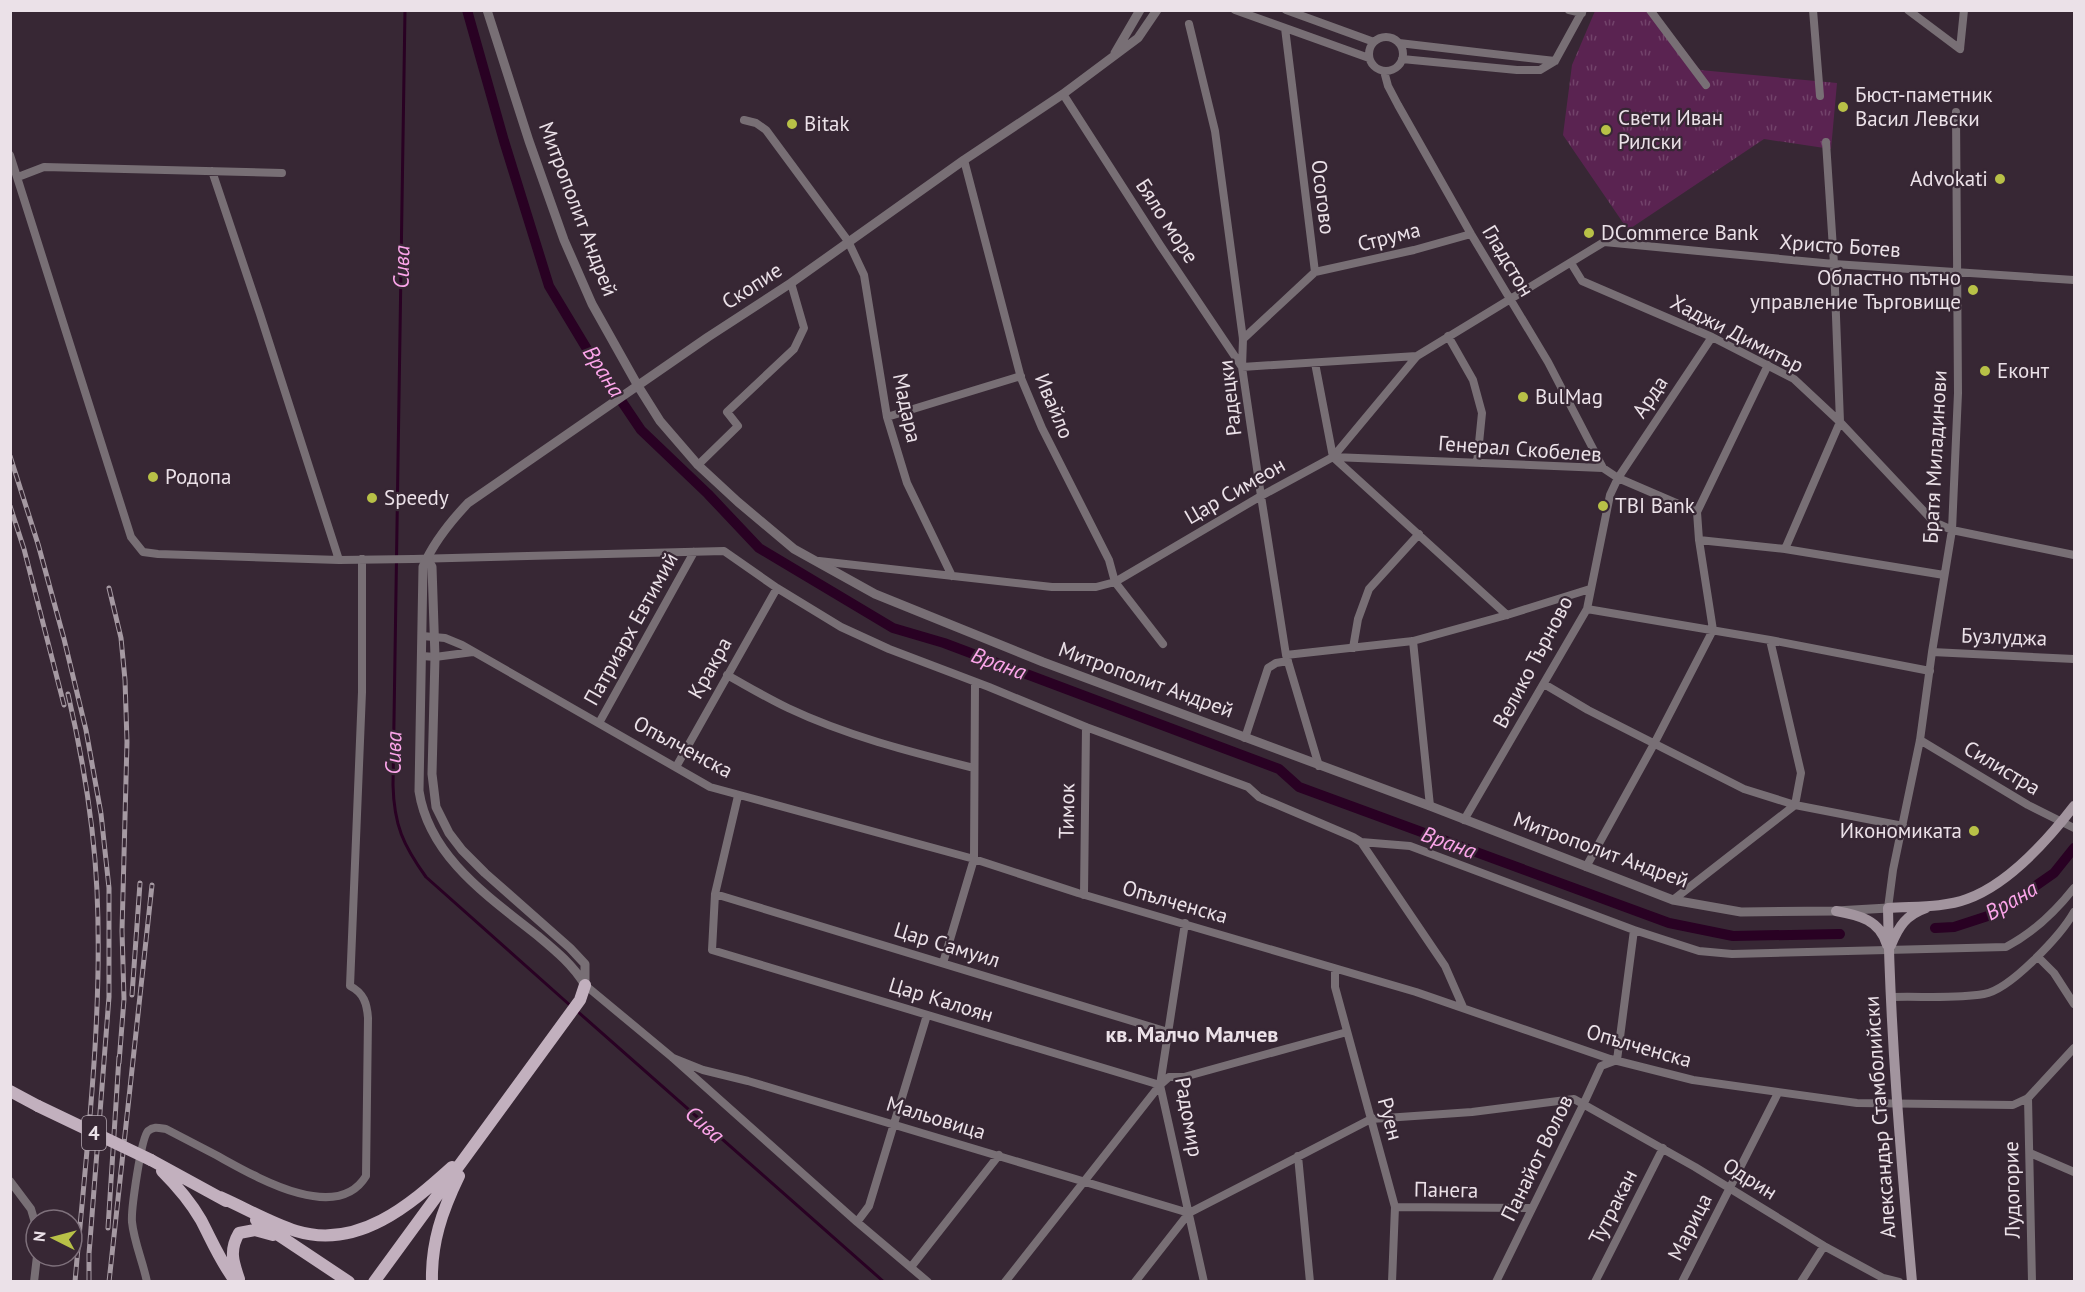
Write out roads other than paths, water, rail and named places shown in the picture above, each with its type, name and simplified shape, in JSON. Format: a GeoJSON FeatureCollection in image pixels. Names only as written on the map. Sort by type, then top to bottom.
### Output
{"type":"FeatureCollection","features":[{"type":"Feature","properties":{"kind":"main road","name":"Митрополит Андрей"},"geometry":{"type":"LineString","coordinates":[[1888,908],[1966,900],[1993,887],[2068,825],[2074,806]]}},
{"type":"Feature","properties":{"kind":"main road"},"geometry":{"type":"LineString","coordinates":[[1889,951],[1902,921],[1915,912],[1936,904]]}},
{"type":"Feature","properties":{"kind":"main road","name":"Александър Стамболийски"},"geometry":{"type":"LineString","coordinates":[[1888,908],[1896,1104],[1912,1281]]}},
{"type":"Feature","properties":{"kind":"main road"},"geometry":{"type":"LineString","coordinates":[[1836,911],[1867,918],[1883,934],[1889,951]]}},
{"type":"Feature","properties":{"kind":"main road"},"geometry":{"type":"LineString","coordinates":[[374,1281],[569,1016],[585,986]]}},
{"type":"Feature","properties":{"kind":"main road","name":"4"},"geometry":{"type":"LineString","coordinates":[[10,1091],[151,1160],[220,1197],[346,1280]]}},
{"type":"Feature","properties":{"kind":"main road"},"geometry":{"type":"LineString","coordinates":[[220,1197],[298,1232],[344,1233],[388,1219],[471,1151]]}},
{"type":"Feature","properties":{"kind":"main road"},"geometry":{"type":"LineString","coordinates":[[432,1281],[432,1256],[437,1231],[446,1204],[471,1151]]}},
{"type":"Feature","properties":{"kind":"main road"},"geometry":{"type":"LineString","coordinates":[[151,1160],[184,1194],[201,1220],[225,1267],[238,1281]]}},
{"type":"Feature","properties":{"kind":"main road"},"geometry":{"type":"LineString","coordinates":[[238,1281],[232,1251],[239,1233],[255,1230],[286,1239]]}},
{"type":"Feature","properties":{"kind":"street","name":"Митрополит Андрей"},"geometry":{"type":"LineString","coordinates":[[487,10],[564,240],[592,304],[635,388],[698,465],[794,549],[875,594],[1043,662],[1430,806],[1673,900],[1742,912],[1888,908]]}},
{"type":"Feature","properties":{"kind":"street","name":"Скопие"},"geometry":{"type":"LineString","coordinates":[[1112,58],[1140,10]]}},
{"type":"Feature","properties":{"kind":"street","name":"Скопие"},"geometry":{"type":"LineString","coordinates":[[427,558],[451,521],[468,503],[1063,94],[1138,38],[1157,10]]}},
{"type":"Feature","properties":{"kind":"street"},"geometry":{"type":"LineString","coordinates":[[1235,10],[1369,58]]}},
{"type":"Feature","properties":{"kind":"street"},"geometry":{"type":"LineString","coordinates":[[1286,10],[1374,42]]}},
{"type":"Feature","properties":{"kind":"street"},"geometry":{"type":"LineString","coordinates":[[1402,59],[1525,71],[1540,70],[1555,61],[1583,12],[1569,10]]}},
{"type":"Feature","properties":{"kind":"street"},"geometry":{"type":"LineString","coordinates":[[1650,10],[1706,85]]}},
{"type":"Feature","properties":{"kind":"street"},"geometry":{"type":"LineString","coordinates":[[1813,10],[1820,96]]}},
{"type":"Feature","properties":{"kind":"street"},"geometry":{"type":"LineString","coordinates":[[1908,10],[1960,49],[1964,10]]}},
{"type":"Feature","properties":{"kind":"street","name":"Радецки"},"geometry":{"type":"LineString","coordinates":[[1189,24],[1215,131],[1243,339],[1242,367],[1287,658],[1319,766]]}},
{"type":"Feature","properties":{"kind":"street","name":"Осогово"},"geometry":{"type":"LineString","coordinates":[[1285,28],[1315,272]]}},
{"type":"Feature","properties":{"kind":"street"},"geometry":{"type":"LineString","coordinates":[[1390,37],[1399,44],[1403,52],[1402,59],[1393,69],[1384,71],[1375,67],[1369,58],[1374,42],[1390,37]]}},
{"type":"Feature","properties":{"kind":"street"},"geometry":{"type":"LineString","coordinates":[[1399,44],[1555,61]]}},
{"type":"Feature","properties":{"kind":"street","name":"Гладстон"},"geometry":{"type":"LineString","coordinates":[[1384,71],[1388,86],[1398,105],[1471,234],[1548,362],[1603,468]]}},
{"type":"Feature","properties":{"kind":"street","name":"Бяло море"},"geometry":{"type":"LineString","coordinates":[[1063,94],[1242,367]]}},
{"type":"Feature","properties":{"kind":"street","name":"Братя Миладинови"},"geometry":{"type":"LineString","coordinates":[[1888,908],[1893,870],[1920,740],[1952,530],[1958,393],[1956,112]]}},
{"type":"Feature","properties":{"kind":"street","name":"Мадара"},"geometry":{"type":"LineString","coordinates":[[744,120],[766,129],[848,241],[864,275],[887,417],[907,483],[952,576]]}},
{"type":"Feature","properties":{"kind":"street"},"geometry":{"type":"LineString","coordinates":[[1785,549],[1840,422],[1834,264],[1826,142]]}},
{"type":"Feature","properties":{"kind":"street"},"geometry":{"type":"LineString","coordinates":[[10,155],[131,537],[143,552],[339,560],[724,551],[777,588],[841,627],[889,649],[990,687],[1086,727],[1248,787],[1259,797],[1353,837],[1361,842],[1445,966],[1462,1007]]}},
{"type":"Feature","properties":{"kind":"street","name":"Ивайло"},"geometry":{"type":"LineString","coordinates":[[964,160],[1021,376],[1042,429],[1109,560],[1115,582],[1163,644]]}},
{"type":"Feature","properties":{"kind":"street"},"geometry":{"type":"LineString","coordinates":[[18,177],[44,167],[282,173]]}},
{"type":"Feature","properties":{"kind":"street"},"geometry":{"type":"LineString","coordinates":[[212,171],[339,560]]}},
{"type":"Feature","properties":{"kind":"street","name":"Струма"},"geometry":{"type":"LineString","coordinates":[[1315,272],[1414,250],[1471,234]]}},
{"type":"Feature","properties":{"kind":"street","name":"Христо Ботев"},"geometry":{"type":"LineString","coordinates":[[1604,242],[1834,264],[2074,280]]}},
{"type":"Feature","properties":{"kind":"street","name":"Цар Симеон"},"geometry":{"type":"LineString","coordinates":[[814,561],[1052,587],[1096,587],[1115,582],[1261,496],[1333,457],[1417,356],[1604,242]]}},
{"type":"Feature","properties":{"kind":"street","name":"Хаджи Димитър"},"geometry":{"type":"LineString","coordinates":[[1571,262],[1582,280],[1712,337],[1794,379],[1840,422],[1934,522],[1952,530]]}},
{"type":"Feature","properties":{"kind":"street"},"geometry":{"type":"LineString","coordinates":[[1243,339],[1315,272]]}},
{"type":"Feature","properties":{"kind":"street"},"geometry":{"type":"LineString","coordinates":[[698,465],[738,426],[727,412],[794,349],[804,328],[790,283]]}},
{"type":"Feature","properties":{"kind":"street"},"geometry":{"type":"LineString","coordinates":[[1448,336],[1473,380],[1482,413],[1477,464]]}},
{"type":"Feature","properties":{"kind":"street","name":"Арда"},"geometry":{"type":"LineString","coordinates":[[1618,478],[1712,337]]}},
{"type":"Feature","properties":{"kind":"street"},"geometry":{"type":"LineString","coordinates":[[1242,367],[1417,356]]}},
{"type":"Feature","properties":{"kind":"street"},"geometry":{"type":"LineString","coordinates":[[1315,363],[1333,457],[1507,615]]}},
{"type":"Feature","properties":{"kind":"street"},"geometry":{"type":"LineString","coordinates":[[1586,867],[1654,744],[1713,630],[1697,512],[1768,365]]}},
{"type":"Feature","properties":{"kind":"street"},"geometry":{"type":"LineString","coordinates":[[887,417],[1021,376]]}},
{"type":"Feature","properties":{"kind":"street","name":"Генерал Скобелев"},"geometry":{"type":"LineString","coordinates":[[1333,457],[1603,468],[1618,478],[1697,512]]}},
{"type":"Feature","properties":{"kind":"street","name":"Велико Търново"},"geometry":{"type":"LineString","coordinates":[[1464,820],[1587,609],[1610,495],[1618,478]]}},
{"type":"Feature","properties":{"kind":"street"},"geometry":{"type":"LineString","coordinates":[[1952,530],[2074,555]]}},
{"type":"Feature","properties":{"kind":"street"},"geometry":{"type":"LineString","coordinates":[[1353,648],[1358,619],[1369,589],[1419,534]]}},
{"type":"Feature","properties":{"kind":"street"},"geometry":{"type":"LineString","coordinates":[[1699,540],[1785,549],[1944,575]]}},
{"type":"Feature","properties":{"kind":"street","name":"Патриарх Евтимий"},"geometry":{"type":"LineString","coordinates":[[599,723],[694,552]]}},
{"type":"Feature","properties":{"kind":"street"},"geometry":{"type":"LineString","coordinates":[[427,558],[432,567],[435,657],[432,774],[439,812],[449,833],[462,850],[585,964],[585,986]]}},
{"type":"Feature","properties":{"kind":"street"},"geometry":{"type":"LineString","coordinates":[[427,558],[423,567],[419,791],[430,827],[449,858],[472,882],[563,957],[577,971],[585,986],[673,1058],[857,1222],[928,1281]]}},
{"type":"Feature","properties":{"kind":"street"},"geometry":{"type":"LineString","coordinates":[[147,1281],[132,1221],[139,1165],[145,1136],[149,1130],[156,1127],[166,1129],[262,1180],[300,1193],[338,1196],[352,1191],[366,1176],[367,1004],[358,990],[350,986],[362,692],[363,559]]}},
{"type":"Feature","properties":{"kind":"street","name":"Кракра"},"geometry":{"type":"LineString","coordinates":[[676,767],[777,588]]}},
{"type":"Feature","properties":{"kind":"street"},"geometry":{"type":"LineString","coordinates":[[1245,738],[1268,668],[1287,658],[1413,641],[1590,589]]}},
{"type":"Feature","properties":{"kind":"street"},"geometry":{"type":"LineString","coordinates":[[1587,609],[1770,640],[1930,671]]}},
{"type":"Feature","properties":{"kind":"street","name":"Опълченска"},"geometry":{"type":"LineString","coordinates":[[422,636],[453,640],[710,787],[974,859],[1084,895],[1185,923],[1462,1007],[1617,1060],[1693,1080],[1857,1103],[2013,1105],[2028,1098]]}},
{"type":"Feature","properties":{"kind":"street"},"geometry":{"type":"LineString","coordinates":[[1673,900],[1795,805],[1801,773],[1770,640]]}},
{"type":"Feature","properties":{"kind":"street"},"geometry":{"type":"LineString","coordinates":[[1413,641],[1430,806]]}},
{"type":"Feature","properties":{"kind":"street"},"geometry":{"type":"LineString","coordinates":[[422,656],[435,657],[473,652]]}},
{"type":"Feature","properties":{"kind":"street","name":"Бузлуджа"},"geometry":{"type":"LineString","coordinates":[[1932,652],[2074,659]]}},
{"type":"Feature","properties":{"kind":"street"},"geometry":{"type":"LineString","coordinates":[[727,675],[789,709],[841,730],[908,752],[974,768]]}},
{"type":"Feature","properties":{"kind":"street"},"geometry":{"type":"LineString","coordinates":[[943,963],[974,859],[975,683]]}},
{"type":"Feature","properties":{"kind":"street"},"geometry":{"type":"LineString","coordinates":[[1544,684],[1588,710],[1744,789],[1795,805],[1903,826]]}},
{"type":"Feature","properties":{"kind":"street","name":"Тимок"},"geometry":{"type":"LineString","coordinates":[[1084,895],[1086,727]]}},
{"type":"Feature","properties":{"kind":"street","name":"Силистра"},"geometry":{"type":"LineString","coordinates":[[1920,740],[2028,805],[2068,825]]}},
{"type":"Feature","properties":{"kind":"street"},"geometry":{"type":"LineString","coordinates":[[715,894],[738,796]]}},
{"type":"Feature","properties":{"kind":"street"},"geometry":{"type":"LineString","coordinates":[[1361,842],[1410,846],[1634,930],[1699,951],[1732,954],[2006,947],[2026,937],[2061,904],[2074,888]]}},
{"type":"Feature","properties":{"kind":"street","name":"Цар Калоян"},"geometry":{"type":"LineString","coordinates":[[715,894],[712,950],[1160,1085]]}},
{"type":"Feature","properties":{"kind":"street","name":"Цар Самуил"},"geometry":{"type":"LineString","coordinates":[[715,894],[1168,1032]]}},
{"type":"Feature","properties":{"kind":"street"},"geometry":{"type":"LineString","coordinates":[[1892,997],[1986,994],[2002,986],[2038,957],[2066,927],[2074,912]]}},
{"type":"Feature","properties":{"kind":"street","name":"Радомир"},"geometry":{"type":"LineString","coordinates":[[1185,923],[1160,1085],[1204,1281]]}},
{"type":"Feature","properties":{"kind":"street"},"geometry":{"type":"LineString","coordinates":[[1617,1060],[1634,930]]}},
{"type":"Feature","properties":{"kind":"street"},"geometry":{"type":"LineString","coordinates":[[2038,957],[2054,973],[2074,1004]]}},
{"type":"Feature","properties":{"kind":"street","name":"Руен"},"geometry":{"type":"LineString","coordinates":[[1335,969],[1335,987],[1395,1207],[1392,1281]]}},
{"type":"Feature","properties":{"kind":"street"},"geometry":{"type":"LineString","coordinates":[[857,1222],[869,1206],[927,1015]]}},
{"type":"Feature","properties":{"kind":"street"},"geometry":{"type":"LineString","coordinates":[[1005,1281],[1160,1085],[1169,1077],[1184,1077],[1347,1032]]}},
{"type":"Feature","properties":{"kind":"street"},"geometry":{"type":"LineString","coordinates":[[2028,1098],[2074,1047]]}},
{"type":"Feature","properties":{"kind":"street","name":"Мальовица"},"geometry":{"type":"LineString","coordinates":[[673,1058],[703,1070],[999,1155],[1189,1213]]}},
{"type":"Feature","properties":{"kind":"street","name":"Панайот Волов"},"geometry":{"type":"LineString","coordinates":[[1496,1281],[1601,1066],[1617,1060]]}},
{"type":"Feature","properties":{"kind":"street","name":"Марица"},"geometry":{"type":"LineString","coordinates":[[1682,1281],[1778,1093]]}},
{"type":"Feature","properties":{"kind":"street","name":"Лудогорие"},"geometry":{"type":"LineString","coordinates":[[2028,1098],[2032,1281]]}},
{"type":"Feature","properties":{"kind":"street"},"geometry":{"type":"LineString","coordinates":[[1135,1281],[1189,1213],[1371,1119],[1472,1112],[1574,1099],[1584,1103]]}},
{"type":"Feature","properties":{"kind":"street","name":"Одрин"},"geometry":{"type":"LineString","coordinates":[[1584,1103],[1731,1188],[1824,1246],[1883,1278],[1899,1281]]}},
{"type":"Feature","properties":{"kind":"street","name":"Тутракан"},"geometry":{"type":"LineString","coordinates":[[1595,1281],[1663,1148]]}},
{"type":"Feature","properties":{"kind":"street"},"geometry":{"type":"LineString","coordinates":[[2030,1153],[2074,1172]]}},
{"type":"Feature","properties":{"kind":"street"},"geometry":{"type":"LineString","coordinates":[[911,1267],[999,1155]]}},
{"type":"Feature","properties":{"kind":"street"},"geometry":{"type":"LineString","coordinates":[[1298,1156],[1310,1281]]}},
{"type":"Feature","properties":{"kind":"street"},"geometry":{"type":"LineString","coordinates":[[10,1181],[18,1188],[30,1208]]}},
{"type":"Feature","properties":{"kind":"street","name":"Панега"},"geometry":{"type":"LineString","coordinates":[[1395,1207],[1532,1209]]}},
{"type":"Feature","properties":{"kind":"street"},"geometry":{"type":"LineString","coordinates":[[1801,1281],[1824,1246]]}},
{"type":"Feature","properties":{"kind":"waterway","name":"Сива"},"geometry":{"type":"LineString","coordinates":[[405,10],[393,785],[395,812],[401,834],[411,855],[426,877],[572,1007]]}},
{"type":"Feature","properties":{"kind":"waterway","name":"Врана"},"geometry":{"type":"LineString","coordinates":[[467,10],[504,141],[549,286],[593,359],[641,430],[708,494],[759,548],[893,628],[944,643],[1279,769],[1299,787],[1669,923],[1733,936],[1840,934]]}},
{"type":"Feature","properties":{"kind":"waterway","name":"Врана"},"geometry":{"type":"LineString","coordinates":[[1935,928],[1954,927],[1997,913],[2054,873],[2074,848]]}},
{"type":"Feature","properties":{"kind":"waterway","name":"Сива"},"geometry":{"type":"LineString","coordinates":[[577,1011],[884,1282]]}},
{"type":"Feature","properties":{"kind":"railway"},"geometry":{"type":"LineString","coordinates":[[10,456],[38,544],[86,730],[101,814],[109,888],[109,997],[89,1254],[89,1282]]}},
{"type":"Feature","properties":{"kind":"railway"},"geometry":{"type":"LineString","coordinates":[[10,506],[24,549],[64,705]]}},
{"type":"Feature","properties":{"kind":"railway"},"geometry":{"type":"LineString","coordinates":[[109,588],[121,638],[127,742],[122,931],[124,999],[119,1063]]}},
{"type":"Feature","properties":{"kind":"railway"},"geometry":{"type":"LineString","coordinates":[[68,694],[83,767],[96,866],[98,940],[96,1038],[75,1282]]}},
{"type":"Feature","properties":{"kind":"railway"},"geometry":{"type":"LineString","coordinates":[[132,995],[140,883]]}},
{"type":"Feature","properties":{"kind":"railway"},"geometry":{"type":"LineString","coordinates":[[109,1282],[152,885]]}},
{"type":"Feature","properties":{"kind":"railway"},"geometry":{"type":"LineString","coordinates":[[108,1228],[119,1057]]}},
{"type":"Feature","properties":{"kind":"place","name":"Бюст-паметник Васил Левски"},"geometry":{"type":"Point","coordinates":[1843,107]}},
{"type":"Feature","properties":{"kind":"place","name":"Bitak"},"geometry":{"type":"Point","coordinates":[792,124]}},
{"type":"Feature","properties":{"kind":"place","name":"Свети Иван Рилски"},"geometry":{"type":"Point","coordinates":[1606,130]}},
{"type":"Feature","properties":{"kind":"place","name":"Advokati"},"geometry":{"type":"Point","coordinates":[2000,179]}},
{"type":"Feature","properties":{"kind":"place","name":"DCommerce Bank"},"geometry":{"type":"Point","coordinates":[1589,233]}},
{"type":"Feature","properties":{"kind":"place","name":"Областно пътно управление Търговище"},"geometry":{"type":"Point","coordinates":[1973,290]}},
{"type":"Feature","properties":{"kind":"place","name":"Еконт"},"geometry":{"type":"Point","coordinates":[1985,371]}},
{"type":"Feature","properties":{"kind":"place","name":"BulMag"},"geometry":{"type":"Point","coordinates":[1523,397]}},
{"type":"Feature","properties":{"kind":"place","name":"Родопа"},"geometry":{"type":"Point","coordinates":[153,477]}},
{"type":"Feature","properties":{"kind":"place","name":"Speedy"},"geometry":{"type":"Point","coordinates":[372,498]}},
{"type":"Feature","properties":{"kind":"place","name":"TBI Bank"},"geometry":{"type":"Point","coordinates":[1603,506]}},
{"type":"Feature","properties":{"kind":"place","name":"Икономиката"},"geometry":{"type":"Point","coordinates":[1974,831]}},
{"type":"Feature","properties":{"kind":"district","name":"кв. Малчо Малчев"},"geometry":{"type":"Point","coordinates":[1192,1034]}}]}
